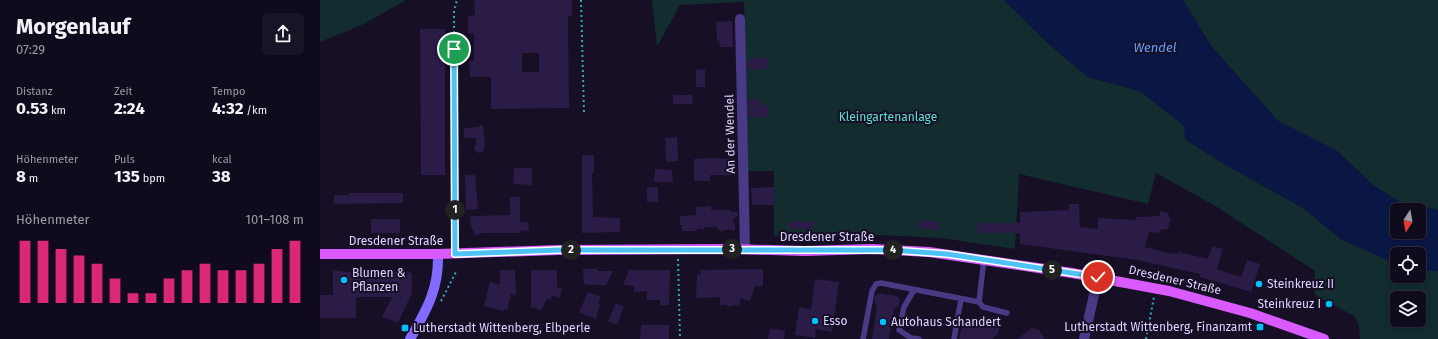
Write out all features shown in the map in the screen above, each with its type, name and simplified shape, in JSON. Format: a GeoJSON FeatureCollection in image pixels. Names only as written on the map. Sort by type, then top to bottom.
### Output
{"type":"FeatureCollection","features":[{"type":"Feature","properties":{"kind":"main road","name":"Dresdener Straße"},"geometry":{"type":"LineString","coordinates":[[320,254],[455,254],[559,250],[677,249],[805,251],[891,250],[947,254],[1098,277],[1156,288],[1214,302],[1324,339]]}},
{"type":"Feature","properties":{"kind":"main road"},"geometry":{"type":"LineString","coordinates":[[410,339],[433,297],[438,272],[438,254]]}},
{"type":"Feature","properties":{"kind":"street","name":"An der Wendel"},"geometry":{"type":"LineString","coordinates":[[740,19],[745,249]]}},
{"type":"Feature","properties":{"kind":"street"},"geometry":{"type":"LineString","coordinates":[[1084,339],[1098,277]]}},
{"type":"Feature","properties":{"kind":"lane"},"geometry":{"type":"LineString","coordinates":[[979,302],[984,259]]}},
{"type":"Feature","properties":{"kind":"lane"},"geometry":{"type":"LineString","coordinates":[[863,339],[872,291],[876,284],[881,283],[979,302],[984,307],[1007,313]]}},
{"type":"Feature","properties":{"kind":"lane"},"geometry":{"type":"LineString","coordinates":[[914,290],[904,307],[899,330],[911,338],[919,339]]}},
{"type":"Feature","properties":{"kind":"lane"},"geometry":{"type":"LineString","coordinates":[[954,339],[961,299]]}},
{"type":"Feature","properties":{"kind":"path"},"geometry":{"type":"LineString","coordinates":[[455,254],[454,11],[457,0]]}},
{"type":"Feature","properties":{"kind":"path"},"geometry":{"type":"LineString","coordinates":[[581,0],[584,113]]}},
{"type":"Feature","properties":{"kind":"path"},"geometry":{"type":"LineString","coordinates":[[677,249],[680,339]]}},
{"type":"Feature","properties":{"kind":"path"},"geometry":{"type":"LineString","coordinates":[[1146,339],[1156,288]]}},
{"type":"Feature","properties":{"kind":"green space"},"geometry":{"type":"Polygon","coordinates":[[[320,0],[406,0],[364,24],[320,42],[320,0]]]}},
{"type":"Feature","properties":{"kind":"green space","name":"Kleingartenanlage"},"geometry":{"type":"Polygon","coordinates":[[[652,0],[1004,0],[1052,47],[1088,77],[1140,91],[1185,126],[1185,139],[1219,161],[1303,208],[1342,240],[1390,261],[1390,283],[1426,283],[1426,270],[1438,271],[1438,339],[1360,339],[1359,325],[1354,316],[1315,295],[1315,271],[1217,207],[1156,173],[1148,204],[1019,174],[1015,249],[941,238],[880,235],[774,236],[774,171],[748,171],[744,2],[680,5],[657,47],[652,0]]]}},
{"type":"Feature","properties":{"kind":"green space"},"geometry":{"type":"Polygon","coordinates":[[[1183,0],[1438,0],[1438,210],[1426,207],[1426,203],[1407,203],[1398,201],[1373,185],[1337,151],[1278,121],[1211,46],[1183,0]]]}},
{"type":"Feature","properties":{"kind":"water","name":"Wendel"},"geometry":{"type":"Polygon","coordinates":[[[1004,0],[1183,0],[1211,46],[1278,121],[1337,151],[1373,185],[1398,201],[1407,203],[1390,203],[1390,239],[1426,239],[1426,207],[1438,210],[1438,271],[1426,270],[1426,247],[1390,247],[1390,261],[1342,240],[1303,208],[1219,161],[1185,139],[1184,126],[1140,91],[1088,77],[1052,47],[1004,0]]]}},
{"type":"Feature","properties":{"kind":"building"},"geometry":{"type":"Polygon","coordinates":[[[474,0],[572,0],[572,16],[568,16],[569,108],[491,109],[491,77],[470,77],[469,61],[474,61],[474,33],[468,33],[468,16],[475,15],[474,0]],[[522,53],[522,72],[539,72],[539,53],[522,53]]]}},
{"type":"Feature","properties":{"kind":"building"},"geometry":{"type":"Polygon","coordinates":[[[732,21],[733,47],[720,47],[719,40],[717,41],[716,22],[732,21]]]}},
{"type":"Feature","properties":{"kind":"building"},"geometry":{"type":"Polygon","coordinates":[[[420,29],[445,29],[445,175],[421,175],[420,29]]]}},
{"type":"Feature","properties":{"kind":"building"},"geometry":{"type":"Polygon","coordinates":[[[748,58],[767,58],[767,69],[748,70],[748,58]]]}},
{"type":"Feature","properties":{"kind":"building"},"geometry":{"type":"Polygon","coordinates":[[[705,69],[705,87],[696,87],[696,70],[705,69]]]}},
{"type":"Feature","properties":{"kind":"building"},"geometry":{"type":"Polygon","coordinates":[[[673,95],[692,95],[693,104],[673,104],[673,95]]]}},
{"type":"Feature","properties":{"kind":"building"},"geometry":{"type":"Polygon","coordinates":[[[748,99],[760,99],[760,105],[768,105],[768,116],[749,118],[748,99]]]}},
{"type":"Feature","properties":{"kind":"building"},"geometry":{"type":"Polygon","coordinates":[[[480,125],[483,125],[485,146],[483,152],[478,153],[474,149],[477,138],[464,138],[464,128],[479,127],[480,125]]]}},
{"type":"Feature","properties":{"kind":"building"},"geometry":{"type":"Polygon","coordinates":[[[677,137],[678,161],[666,162],[665,138],[677,137]]]}},
{"type":"Feature","properties":{"kind":"building"},"geometry":{"type":"Polygon","coordinates":[[[582,155],[594,155],[594,173],[592,173],[593,217],[620,218],[620,232],[582,233],[582,155]]]}},
{"type":"Feature","properties":{"kind":"building"},"geometry":{"type":"Polygon","coordinates":[[[694,159],[734,159],[735,175],[710,175],[710,181],[694,181],[694,159]]]}},
{"type":"Feature","properties":{"kind":"building"},"geometry":{"type":"Polygon","coordinates":[[[514,168],[532,168],[532,185],[513,184],[514,168]]]}},
{"type":"Feature","properties":{"kind":"building"},"geometry":{"type":"Polygon","coordinates":[[[655,169],[672,170],[673,182],[654,182],[655,169]]]}},
{"type":"Feature","properties":{"kind":"building"},"geometry":{"type":"Polygon","coordinates":[[[465,175],[475,175],[478,209],[466,210],[465,175]]]}},
{"type":"Feature","properties":{"kind":"building"},"geometry":{"type":"Polygon","coordinates":[[[647,187],[658,187],[658,202],[647,202],[647,187]]]}},
{"type":"Feature","properties":{"kind":"building"},"geometry":{"type":"Polygon","coordinates":[[[774,187],[775,205],[752,205],[751,188],[774,187]]]}},
{"type":"Feature","properties":{"kind":"building"},"geometry":{"type":"Polygon","coordinates":[[[349,193],[403,193],[403,203],[334,204],[334,195],[349,195],[349,193]]]}},
{"type":"Feature","properties":{"kind":"building"},"geometry":{"type":"Polygon","coordinates":[[[510,197],[520,197],[520,222],[528,222],[529,230],[520,231],[520,233],[481,233],[476,236],[471,226],[470,216],[510,215],[510,197]]]}},
{"type":"Feature","properties":{"kind":"building"},"geometry":{"type":"Polygon","coordinates":[[[1069,204],[1079,204],[1080,227],[1098,229],[1098,218],[1136,220],[1136,217],[1160,216],[1160,211],[1169,213],[1168,217],[1171,218],[1168,229],[1160,230],[1161,233],[1149,232],[1145,247],[1168,253],[1178,254],[1179,252],[1208,259],[1212,246],[1223,249],[1217,269],[1241,277],[1247,260],[1260,264],[1251,292],[1200,277],[1200,274],[1137,260],[1020,244],[1020,233],[977,233],[977,223],[1020,223],[1020,212],[1069,210],[1069,204]]]}},
{"type":"Feature","properties":{"kind":"building"},"geometry":{"type":"Polygon","coordinates":[[[711,206],[711,210],[729,210],[731,212],[738,212],[738,216],[732,220],[735,224],[735,230],[723,230],[721,232],[716,227],[704,227],[704,229],[697,229],[697,231],[682,231],[680,216],[696,215],[696,207],[711,206]]]}},
{"type":"Feature","properties":{"kind":"building"},"geometry":{"type":"Polygon","coordinates":[[[371,219],[400,219],[400,233],[371,233],[371,219]]]}},
{"type":"Feature","properties":{"kind":"building"},"geometry":{"type":"Polygon","coordinates":[[[919,220],[939,222],[938,230],[918,228],[919,220]]]}},
{"type":"Feature","properties":{"kind":"building"},"geometry":{"type":"Polygon","coordinates":[[[814,221],[813,229],[789,229],[789,222],[814,221]]]}},
{"type":"Feature","properties":{"kind":"building"},"geometry":{"type":"Polygon","coordinates":[[[583,269],[613,271],[606,285],[591,285],[584,284],[583,269]]]}},
{"type":"Feature","properties":{"kind":"building"},"geometry":{"type":"Polygon","coordinates":[[[763,269],[763,286],[755,286],[750,301],[741,298],[739,305],[727,307],[727,305],[720,305],[720,297],[696,298],[697,275],[701,275],[700,270],[763,269]]]}},
{"type":"Feature","properties":{"kind":"building"},"geometry":{"type":"Polygon","coordinates":[[[333,270],[355,273],[409,272],[412,274],[412,293],[398,323],[382,317],[392,297],[356,297],[356,318],[320,318],[320,295],[333,295],[333,270]]]}},
{"type":"Feature","properties":{"kind":"building"},"geometry":{"type":"Polygon","coordinates":[[[500,270],[515,270],[516,296],[511,294],[507,310],[504,309],[503,311],[484,306],[490,282],[500,285],[500,270]]]}},
{"type":"Feature","properties":{"kind":"building"},"geometry":{"type":"Polygon","coordinates":[[[531,270],[557,270],[557,287],[562,288],[560,298],[552,295],[551,300],[547,299],[541,310],[531,307],[531,270]]]}},
{"type":"Feature","properties":{"kind":"building"},"geometry":{"type":"Polygon","coordinates":[[[629,270],[670,270],[669,305],[660,305],[660,300],[647,300],[647,291],[634,292],[634,286],[623,285],[629,270]]]}},
{"type":"Feature","properties":{"kind":"building"},"geometry":{"type":"Polygon","coordinates":[[[815,279],[839,282],[832,332],[816,329],[815,338],[795,335],[799,307],[811,309],[815,279]]]}},
{"type":"Feature","properties":{"kind":"building"},"geometry":{"type":"Polygon","coordinates":[[[588,292],[601,297],[598,303],[600,304],[596,319],[579,312],[588,292]]]}},
{"type":"Feature","properties":{"kind":"building","name":"Autohaus Schandert"},"geometry":{"type":"Polygon","coordinates":[[[879,293],[897,296],[900,300],[899,306],[894,309],[889,339],[872,339],[877,306],[874,302],[875,296],[879,293]]]}},
{"type":"Feature","properties":{"kind":"building"},"geometry":{"type":"Polygon","coordinates":[[[616,303],[624,307],[617,325],[608,321],[616,303]]]}},
{"type":"Feature","properties":{"kind":"building","name":"Autohaus Schandert"},"geometry":{"type":"Polygon","coordinates":[[[985,316],[994,318],[1000,325],[998,334],[991,339],[959,339],[963,320],[977,322],[985,316]]]}},
{"type":"Feature","properties":{"kind":"building"},"geometry":{"type":"Polygon","coordinates":[[[641,325],[669,325],[669,339],[640,339],[641,325]]]}},
{"type":"Feature","properties":{"kind":"building"},"geometry":{"type":"Polygon","coordinates":[[[770,328],[785,331],[784,339],[768,339],[770,328]]]}},
{"type":"Feature","properties":{"kind":"building"},"geometry":{"type":"Polygon","coordinates":[[[1032,328],[1039,330],[1045,339],[1017,339],[1032,328]]]}},
{"type":"Feature","properties":{"kind":"place","name":"Blumen & Pflanzen"},"geometry":{"type":"Point","coordinates":[344,280]}},
{"type":"Feature","properties":{"kind":"place","name":"Steinkreuz II"},"geometry":{"type":"Point","coordinates":[1259,284]}},
{"type":"Feature","properties":{"kind":"place","name":"Steinkreuz I"},"geometry":{"type":"Point","coordinates":[1329,304]}},
{"type":"Feature","properties":{"kind":"place","name":"Esso"},"geometry":{"type":"Point","coordinates":[815,321]}},
{"type":"Feature","properties":{"kind":"place","name":"Autohaus Schandert"},"geometry":{"type":"Point","coordinates":[883,322]}},
{"type":"Feature","properties":{"kind":"place","name":"Lutherstadt Wittenberg, Finanzamt"},"geometry":{"type":"Point","coordinates":[1260,327]}},
{"type":"Feature","properties":{"kind":"place","name":"Lutherstadt Wittenberg, Elbperle"},"geometry":{"type":"Point","coordinates":[405,328]}},
{"type":"Feature","properties":{"kind":"route"},"geometry":{"type":"LineString","coordinates":[[454,49],[455,254],[516,253],[559,250],[731,249],[805,251],[872,249],[947,254],[1098,277]]}}]}
